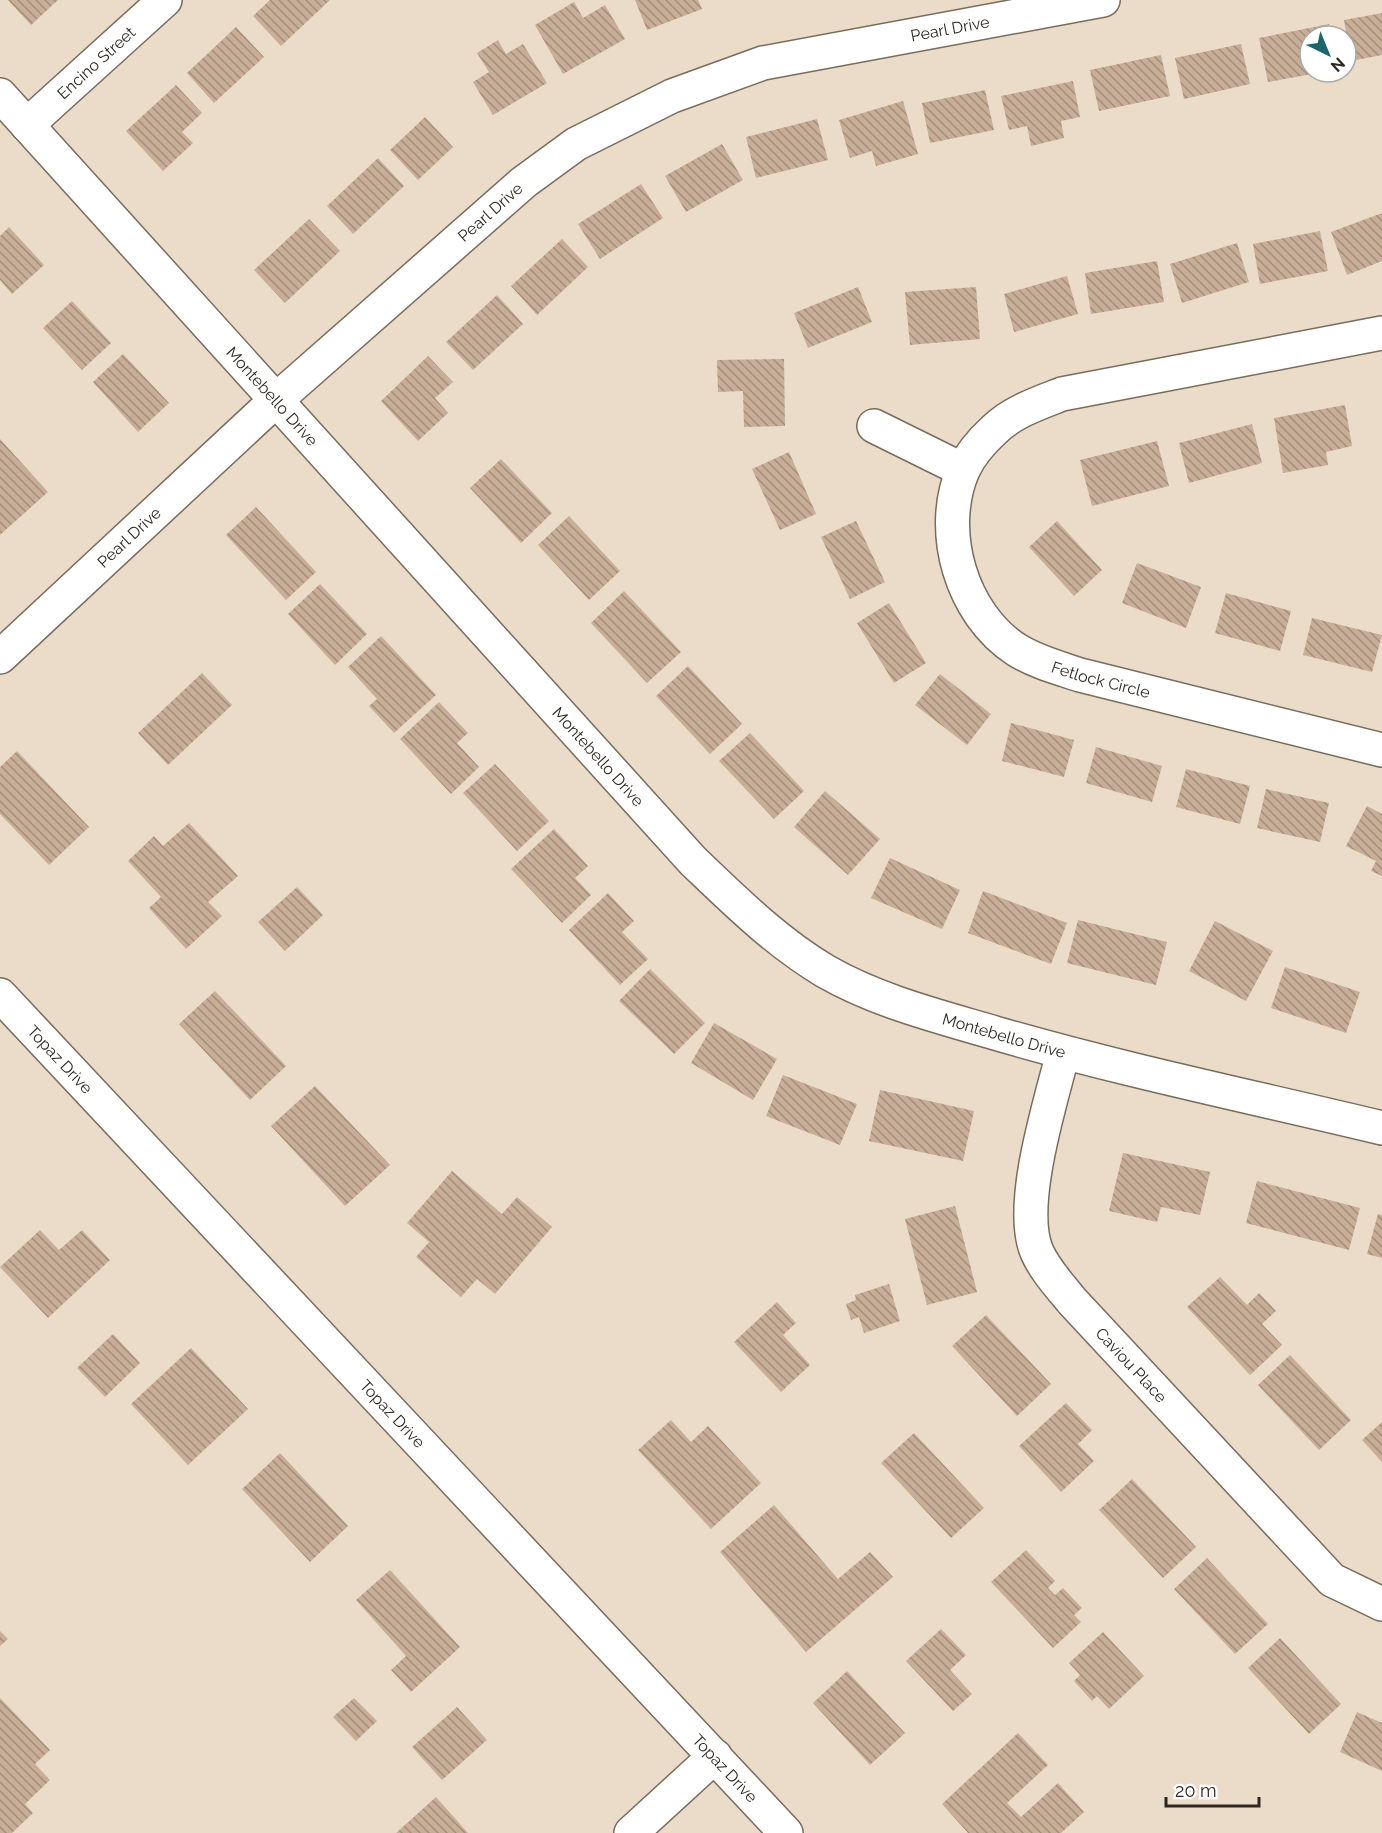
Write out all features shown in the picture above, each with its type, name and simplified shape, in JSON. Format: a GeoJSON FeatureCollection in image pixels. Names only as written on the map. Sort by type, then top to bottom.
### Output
{"type":"FeatureCollection","features":[{"type":"Feature","properties":{"kind":"street","name":"Encino Street"},"geometry":{"type":"LineString","coordinates":[[27,125],[165,0]]}},
{"type":"Feature","properties":{"kind":"street","name":"Pearl Drive"},"geometry":{"type":"LineString","coordinates":[[1,653],[276,401],[524,182],[576,144],[625,117],[672,96],[763,63],[1103,0]]}},
{"type":"Feature","properties":{"kind":"street","name":"Montebello Drive"},"geometry":{"type":"LineString","coordinates":[[0,96],[693,861],[759,924],[826,971],[865,990],[911,1008],[1064,1053],[1382,1128]]}},
{"type":"Feature","properties":{"kind":"street","name":"Fetlock Circle"},"geometry":{"type":"LineString","coordinates":[[1382,333],[1062,394],[1024,410],[995,428],[976,448],[963,470],[955,502],[953,530],[957,562],[971,600],[990,626],[1016,650],[1045,664],[1080,675],[1382,750]]}},
{"type":"Feature","properties":{"kind":"street"},"geometry":{"type":"LineString","coordinates":[[874,426],[963,470]]}},
{"type":"Feature","properties":{"kind":"street","name":"Topaz Drive"},"geometry":{"type":"LineString","coordinates":[[0,995],[786,1833]]}},
{"type":"Feature","properties":{"kind":"street","name":"Caviou Place"},"geometry":{"type":"LineString","coordinates":[[1064,1053],[1033,1187],[1031,1226],[1036,1251],[1047,1270],[1072,1301],[1332,1580],[1382,1604]]}},
{"type":"Feature","properties":{"kind":"street"},"geometry":{"type":"LineString","coordinates":[[631,1833],[715,1756]]}},
{"type":"Feature","properties":{"kind":"building"},"geometry":{"type":"Polygon","coordinates":[[[8,0],[58,0],[31,25],[8,0]]]}},
{"type":"Feature","properties":{"kind":"building"},"geometry":{"type":"Polygon","coordinates":[[[270,0],[330,0],[281,46],[253,16],[270,0]]]}},
{"type":"Feature","properties":{"kind":"building"},"geometry":{"type":"Polygon","coordinates":[[[635,0],[698,0],[702,9],[647,30],[635,0]]]}},
{"type":"Feature","properties":{"kind":"building"},"geometry":{"type":"Polygon","coordinates":[[[574,2],[583,18],[605,5],[625,39],[563,74],[535,25],[574,2]]]}},
{"type":"Feature","properties":{"kind":"building"},"geometry":{"type":"Polygon","coordinates":[[[1382,13],[1382,55],[1358,60],[1358,24],[1345,24],[1344,20],[1382,13]]]}},
{"type":"Feature","properties":{"kind":"building"},"geometry":{"type":"Polygon","coordinates":[[[236,27],[264,57],[214,103],[187,73],[236,27]]]}},
{"type":"Feature","properties":{"kind":"building"},"geometry":{"type":"Polygon","coordinates":[[[1298,30],[1298,76],[1268,82],[1259,38],[1298,30]]]}},
{"type":"Feature","properties":{"kind":"building"},"geometry":{"type":"Polygon","coordinates":[[[498,40],[506,54],[523,44],[547,83],[493,115],[473,82],[489,72],[477,53],[498,40]]]}},
{"type":"Feature","properties":{"kind":"building"},"geometry":{"type":"Polygon","coordinates":[[[1241,44],[1250,84],[1184,99],[1175,58],[1241,44]]]}},
{"type":"Feature","properties":{"kind":"building"},"geometry":{"type":"Polygon","coordinates":[[[1161,55],[1170,96],[1099,111],[1090,70],[1161,55]]]}},
{"type":"Feature","properties":{"kind":"building"},"geometry":{"type":"Polygon","coordinates":[[[1073,81],[1080,117],[1061,121],[1064,138],[1031,146],[1027,126],[1009,130],[1001,96],[1073,81]]]}},
{"type":"Feature","properties":{"kind":"building"},"geometry":{"type":"Polygon","coordinates":[[[176,85],[202,113],[182,132],[193,143],[163,171],[126,131],[176,85]]]}},
{"type":"Feature","properties":{"kind":"building"},"geometry":{"type":"Polygon","coordinates":[[[985,90],[994,130],[930,143],[922,103],[985,90]]]}},
{"type":"Feature","properties":{"kind":"building"},"geometry":{"type":"Polygon","coordinates":[[[903,101],[918,154],[876,166],[872,151],[850,158],[839,120],[903,101]]]}},
{"type":"Feature","properties":{"kind":"building"},"geometry":{"type":"Polygon","coordinates":[[[425,117],[453,147],[418,180],[390,150],[425,117]]]}},
{"type":"Feature","properties":{"kind":"building"},"geometry":{"type":"Polygon","coordinates":[[[817,119],[828,160],[756,178],[746,137],[817,119]]]}},
{"type":"Feature","properties":{"kind":"building"},"geometry":{"type":"Polygon","coordinates":[[[722,144],[743,180],[686,212],[665,176],[722,144]]]}},
{"type":"Feature","properties":{"kind":"building"},"geometry":{"type":"Polygon","coordinates":[[[378,158],[404,186],[353,234],[327,206],[378,158]]]}},
{"type":"Feature","properties":{"kind":"building"},"geometry":{"type":"Polygon","coordinates":[[[641,184],[663,218],[600,259],[578,224],[641,184]]]}},
{"type":"Feature","properties":{"kind":"building"},"geometry":{"type":"Polygon","coordinates":[[[1382,213],[1382,261],[1347,275],[1331,232],[1382,213]]]}},
{"type":"Feature","properties":{"kind":"building"},"geometry":{"type":"Polygon","coordinates":[[[309,219],[340,251],[285,303],[254,270],[309,219]]]}},
{"type":"Feature","properties":{"kind":"building"},"geometry":{"type":"Polygon","coordinates":[[[9,227],[44,265],[12,294],[0,280],[0,236],[9,227]]]}},
{"type":"Feature","properties":{"kind":"building"},"geometry":{"type":"Polygon","coordinates":[[[1320,231],[1328,271],[1260,284],[1253,244],[1320,231]]]}},
{"type":"Feature","properties":{"kind":"building"},"geometry":{"type":"Polygon","coordinates":[[[562,239],[588,267],[537,315],[511,286],[562,239]]]}},
{"type":"Feature","properties":{"kind":"building"},"geometry":{"type":"Polygon","coordinates":[[[1237,243],[1249,282],[1182,303],[1170,264],[1237,243]]]}},
{"type":"Feature","properties":{"kind":"building"},"geometry":{"type":"Polygon","coordinates":[[[1157,261],[1164,302],[1091,314],[1085,273],[1157,261]]]}},
{"type":"Feature","properties":{"kind":"building"},"geometry":{"type":"Polygon","coordinates":[[[1067,276],[1078,314],[1014,332],[1004,294],[1067,276]]]}},
{"type":"Feature","properties":{"kind":"building"},"geometry":{"type":"Polygon","coordinates":[[[858,287],[872,322],[808,348],[794,313],[858,287]]]}},
{"type":"Feature","properties":{"kind":"building"},"geometry":{"type":"Polygon","coordinates":[[[976,287],[980,339],[910,345],[905,292],[976,287]]]}},
{"type":"Feature","properties":{"kind":"building"},"geometry":{"type":"Polygon","coordinates":[[[497,295],[523,324],[473,370],[446,342],[497,295]]]}},
{"type":"Feature","properties":{"kind":"building"},"geometry":{"type":"Polygon","coordinates":[[[72,301],[111,343],[82,370],[43,328],[72,301]]]}},
{"type":"Feature","properties":{"kind":"building"},"geometry":{"type":"Polygon","coordinates":[[[123,354],[169,403],[138,432],[93,382],[123,354]]]}},
{"type":"Feature","properties":{"kind":"building"},"geometry":{"type":"Polygon","coordinates":[[[428,356],[453,382],[435,398],[448,413],[418,441],[381,401],[428,356]]]}},
{"type":"Feature","properties":{"kind":"building"},"geometry":{"type":"Polygon","coordinates":[[[784,359],[785,426],[744,427],[743,391],[718,392],[717,360],[784,359]]]}},
{"type":"Feature","properties":{"kind":"building"},"geometry":{"type":"Polygon","coordinates":[[[1345,405],[1352,446],[1326,452],[1328,465],[1283,473],[1274,418],[1345,405]]]}},
{"type":"Feature","properties":{"kind":"building"},"geometry":{"type":"Polygon","coordinates":[[[1252,424],[1262,463],[1189,483],[1179,443],[1252,424]]]}},
{"type":"Feature","properties":{"kind":"building"},"geometry":{"type":"Polygon","coordinates":[[[0,439],[48,492],[0,535],[0,439]]]}},
{"type":"Feature","properties":{"kind":"building"},"geometry":{"type":"Polygon","coordinates":[[[1157,441],[1169,486],[1092,506],[1080,460],[1157,441]]]}},
{"type":"Feature","properties":{"kind":"building"},"geometry":{"type":"Polygon","coordinates":[[[789,452],[816,514],[780,530],[752,469],[789,452]]]}},
{"type":"Feature","properties":{"kind":"building"},"geometry":{"type":"Polygon","coordinates":[[[501,459],[552,513],[521,543],[470,488],[501,459]]]}},
{"type":"Feature","properties":{"kind":"building"},"geometry":{"type":"Polygon","coordinates":[[[256,507],[316,572],[286,600],[226,535],[256,507]]]}},
{"type":"Feature","properties":{"kind":"building"},"geometry":{"type":"Polygon","coordinates":[[[569,516],[620,571],[589,600],[538,545],[569,516]]]}},
{"type":"Feature","properties":{"kind":"building"},"geometry":{"type":"Polygon","coordinates":[[[856,521],[885,582],[850,599],[821,537],[856,521]]]}},
{"type":"Feature","properties":{"kind":"building"},"geometry":{"type":"Polygon","coordinates":[[[1057,521],[1102,570],[1074,596],[1029,547],[1057,521]]]}},
{"type":"Feature","properties":{"kind":"building"},"geometry":{"type":"Polygon","coordinates":[[[1137,563],[1201,587],[1186,628],[1122,603],[1137,563]]]}},
{"type":"Feature","properties":{"kind":"building"},"geometry":{"type":"Polygon","coordinates":[[[320,584],[367,634],[335,665],[288,614],[320,584]]]}},
{"type":"Feature","properties":{"kind":"building"},"geometry":{"type":"Polygon","coordinates":[[[624,591],[681,652],[647,683],[591,623],[624,591]]]}},
{"type":"Feature","properties":{"kind":"building"},"geometry":{"type":"Polygon","coordinates":[[[1226,593],[1291,611],[1280,651],[1215,633],[1226,593]]]}},
{"type":"Feature","properties":{"kind":"building"},"geometry":{"type":"Polygon","coordinates":[[[889,603],[926,663],[894,683],[857,623],[889,603]]]}},
{"type":"Feature","properties":{"kind":"building"},"geometry":{"type":"Polygon","coordinates":[[[1312,618],[1382,635],[1372,672],[1303,655],[1312,618]]]}},
{"type":"Feature","properties":{"kind":"building"},"geometry":{"type":"Polygon","coordinates":[[[381,636],[436,695],[394,733],[369,706],[377,699],[348,667],[381,636]]]}},
{"type":"Feature","properties":{"kind":"building"},"geometry":{"type":"Polygon","coordinates":[[[688,666],[742,724],[710,754],[656,696],[688,666]]]}},
{"type":"Feature","properties":{"kind":"building"},"geometry":{"type":"Polygon","coordinates":[[[202,673],[232,705],[168,765],[138,733],[202,673]]]}},
{"type":"Feature","properties":{"kind":"building"},"geometry":{"type":"Polygon","coordinates":[[[940,674],[991,714],[967,745],[915,705],[940,674]]]}},
{"type":"Feature","properties":{"kind":"building"},"geometry":{"type":"Polygon","coordinates":[[[439,702],[468,733],[457,743],[479,767],[451,794],[400,739],[439,702]]]}},
{"type":"Feature","properties":{"kind":"building"},"geometry":{"type":"Polygon","coordinates":[[[1011,723],[1074,740],[1064,777],[1002,761],[1011,723]]]}},
{"type":"Feature","properties":{"kind":"building"},"geometry":{"type":"Polygon","coordinates":[[[750,733],[804,791],[774,819],[719,761],[750,733]]]}},
{"type":"Feature","properties":{"kind":"building"},"geometry":{"type":"Polygon","coordinates":[[[1096,747],[1162,766],[1152,802],[1086,783],[1096,747]]]}},
{"type":"Feature","properties":{"kind":"building"},"geometry":{"type":"Polygon","coordinates":[[[17,751],[89,827],[49,865],[0,814],[0,767],[17,751]]]}},
{"type":"Feature","properties":{"kind":"building"},"geometry":{"type":"Polygon","coordinates":[[[495,764],[549,821],[517,851],[463,793],[495,764]]]}},
{"type":"Feature","properties":{"kind":"building"},"geometry":{"type":"Polygon","coordinates":[[[1186,769],[1250,786],[1240,824],[1176,807],[1186,769]]]}},
{"type":"Feature","properties":{"kind":"building"},"geometry":{"type":"Polygon","coordinates":[[[1266,789],[1329,803],[1320,842],[1257,828],[1266,789]]]}},
{"type":"Feature","properties":{"kind":"building"},"geometry":{"type":"Polygon","coordinates":[[[825,791],[880,839],[848,875],[794,827],[825,791]]]}},
{"type":"Feature","properties":{"kind":"building"},"geometry":{"type":"Polygon","coordinates":[[[1367,806],[1382,814],[1382,876],[1371,871],[1376,861],[1346,846],[1367,806]]]}},
{"type":"Feature","properties":{"kind":"building"},"geometry":{"type":"Polygon","coordinates":[[[189,823],[238,876],[208,902],[222,916],[186,949],[149,908],[161,897],[128,861],[154,836],[163,846],[189,823]]]}},
{"type":"Feature","properties":{"kind":"building"},"geometry":{"type":"Polygon","coordinates":[[[554,829],[588,866],[575,878],[591,895],[562,923],[511,869],[554,829]]]}},
{"type":"Feature","properties":{"kind":"building"},"geometry":{"type":"Polygon","coordinates":[[[890,858],[960,890],[942,929],[871,898],[890,858]]]}},
{"type":"Feature","properties":{"kind":"building"},"geometry":{"type":"Polygon","coordinates":[[[297,887],[323,915],[285,951],[258,922],[297,887]]]}},
{"type":"Feature","properties":{"kind":"building"},"geometry":{"type":"Polygon","coordinates":[[[983,891],[1067,923],[1051,964],[968,933],[983,891]]]}},
{"type":"Feature","properties":{"kind":"building"},"geometry":{"type":"Polygon","coordinates":[[[608,893],[634,921],[622,932],[648,959],[620,985],[569,930],[608,893]]]}},
{"type":"Feature","properties":{"kind":"building"},"geometry":{"type":"Polygon","coordinates":[[[1078,920],[1167,942],[1156,985],[1067,963],[1078,920]]]}},
{"type":"Feature","properties":{"kind":"building"},"geometry":{"type":"Polygon","coordinates":[[[1215,921],[1273,951],[1246,1001],[1189,971],[1215,921]]]}},
{"type":"Feature","properties":{"kind":"building"},"geometry":{"type":"Polygon","coordinates":[[[1285,967],[1360,992],[1346,1033],[1271,1008],[1285,967]]]}},
{"type":"Feature","properties":{"kind":"building"},"geometry":{"type":"Polygon","coordinates":[[[650,969],[705,1023],[674,1054],[619,1001],[650,969]]]}},
{"type":"Feature","properties":{"kind":"building"},"geometry":{"type":"Polygon","coordinates":[[[215,991],[286,1066],[250,1100],[179,1024],[215,991]]]}},
{"type":"Feature","properties":{"kind":"building"},"geometry":{"type":"Polygon","coordinates":[[[714,1023],[777,1059],[753,1100],[691,1063],[714,1023]]]}},
{"type":"Feature","properties":{"kind":"building"},"geometry":{"type":"Polygon","coordinates":[[[783,1075],[857,1104],[840,1145],[766,1116],[783,1075]]]}},
{"type":"Feature","properties":{"kind":"building"},"geometry":{"type":"Polygon","coordinates":[[[315,1086],[390,1165],[345,1206],[271,1126],[315,1086]]]}},
{"type":"Feature","properties":{"kind":"building"},"geometry":{"type":"Polygon","coordinates":[[[880,1090],[974,1111],[963,1161],[869,1141],[880,1090]]]}},
{"type":"Feature","properties":{"kind":"building"},"geometry":{"type":"Polygon","coordinates":[[[1123,1153],[1210,1172],[1200,1215],[1161,1207],[1157,1222],[1109,1211],[1123,1153]]]}},
{"type":"Feature","properties":{"kind":"building"},"geometry":{"type":"Polygon","coordinates":[[[452,1171],[502,1214],[517,1197],[552,1227],[495,1294],[477,1279],[461,1297],[416,1257],[429,1242],[407,1223],[452,1171]]]}},
{"type":"Feature","properties":{"kind":"building"},"geometry":{"type":"Polygon","coordinates":[[[1257,1181],[1360,1208],[1349,1250],[1246,1223],[1257,1181]]]}},
{"type":"Feature","properties":{"kind":"building"},"geometry":{"type":"Polygon","coordinates":[[[955,1206],[977,1292],[927,1305],[905,1219],[955,1206]]]}},
{"type":"Feature","properties":{"kind":"building"},"geometry":{"type":"Polygon","coordinates":[[[1378,1214],[1382,1215],[1382,1258],[1367,1254],[1378,1214]]]}},
{"type":"Feature","properties":{"kind":"building"},"geometry":{"type":"Polygon","coordinates":[[[40,1230],[59,1250],[82,1230],[110,1260],[48,1318],[0,1267],[40,1230]]]}},
{"type":"Feature","properties":{"kind":"building"},"geometry":{"type":"Polygon","coordinates":[[[1220,1277],[1247,1305],[1259,1293],[1276,1311],[1262,1324],[1282,1345],[1250,1375],[1187,1307],[1220,1277]]]}},
{"type":"Feature","properties":{"kind":"building"},"geometry":{"type":"Polygon","coordinates":[[[889,1284],[900,1321],[864,1333],[859,1317],[851,1320],[846,1304],[856,1300],[855,1295],[889,1284]]]}},
{"type":"Feature","properties":{"kind":"building"},"geometry":{"type":"Polygon","coordinates":[[[777,1302],[796,1323],[783,1335],[810,1365],[781,1392],[734,1342],[777,1302]]]}},
{"type":"Feature","properties":{"kind":"building"},"geometry":{"type":"Polygon","coordinates":[[[986,1315],[1051,1384],[1017,1416],[952,1346],[986,1315]]]}},
{"type":"Feature","properties":{"kind":"building"},"geometry":{"type":"Polygon","coordinates":[[[113,1334],[140,1363],[105,1397],[77,1368],[113,1334]]]}},
{"type":"Feature","properties":{"kind":"building"},"geometry":{"type":"Polygon","coordinates":[[[191,1348],[248,1409],[188,1465],[131,1404],[191,1348]]]}},
{"type":"Feature","properties":{"kind":"building"},"geometry":{"type":"Polygon","coordinates":[[[1290,1355],[1351,1420],[1319,1450],[1258,1385],[1290,1355]]]}},
{"type":"Feature","properties":{"kind":"building"},"geometry":{"type":"Polygon","coordinates":[[[1066,1403],[1092,1430],[1078,1444],[1094,1461],[1061,1492],[1019,1446],[1066,1403]]]}},
{"type":"Feature","properties":{"kind":"building"},"geometry":{"type":"Polygon","coordinates":[[[671,1420],[691,1442],[708,1426],[761,1483],[711,1529],[638,1450],[671,1420]]]}},
{"type":"Feature","properties":{"kind":"building"},"geometry":{"type":"Polygon","coordinates":[[[1382,1422],[1382,1462],[1362,1440],[1382,1422]]]}},
{"type":"Feature","properties":{"kind":"building"},"geometry":{"type":"Polygon","coordinates":[[[914,1433],[984,1508],[951,1538],[881,1463],[914,1433]]]}},
{"type":"Feature","properties":{"kind":"building"},"geometry":{"type":"Polygon","coordinates":[[[280,1453],[348,1526],[310,1562],[242,1489],[280,1453]]]}},
{"type":"Feature","properties":{"kind":"building"},"geometry":{"type":"Polygon","coordinates":[[[1132,1479],[1196,1547],[1163,1578],[1099,1510],[1132,1479]]]}},
{"type":"Feature","properties":{"kind":"building"},"geometry":{"type":"Polygon","coordinates":[[[774,1505],[838,1579],[870,1552],[893,1577],[806,1652],[720,1552],[774,1505]]]}},
{"type":"Feature","properties":{"kind":"building"},"geometry":{"type":"Polygon","coordinates":[[[1026,1550],[1055,1581],[1048,1588],[1055,1595],[1063,1588],[1082,1608],[1074,1615],[1081,1622],[1053,1648],[991,1582],[1026,1550]]]}},
{"type":"Feature","properties":{"kind":"building"},"geometry":{"type":"Polygon","coordinates":[[[1207,1558],[1268,1624],[1235,1654],[1174,1589],[1207,1558]]]}},
{"type":"Feature","properties":{"kind":"building"},"geometry":{"type":"Polygon","coordinates":[[[390,1570],[460,1647],[411,1692],[391,1670],[406,1656],[356,1600],[390,1570]]]}},
{"type":"Feature","properties":{"kind":"building"},"geometry":{"type":"Polygon","coordinates":[[[941,1629],[966,1655],[950,1670],[972,1694],[953,1711],[906,1661],[941,1629]]]}},
{"type":"Feature","properties":{"kind":"building"},"geometry":{"type":"Polygon","coordinates":[[[0,1631],[8,1639],[0,1646],[0,1631]]]}},
{"type":"Feature","properties":{"kind":"building"},"geometry":{"type":"Polygon","coordinates":[[[1103,1632],[1144,1676],[1109,1709],[1097,1696],[1092,1701],[1074,1681],[1080,1675],[1069,1663],[1103,1632]]]}},
{"type":"Feature","properties":{"kind":"building"},"geometry":{"type":"Polygon","coordinates":[[[1280,1638],[1341,1704],[1309,1734],[1248,1668],[1280,1638]]]}},
{"type":"Feature","properties":{"kind":"building"},"geometry":{"type":"Polygon","coordinates":[[[847,1671],[905,1733],[870,1765],[813,1703],[847,1671]]]}},
{"type":"Feature","properties":{"kind":"building"},"geometry":{"type":"Polygon","coordinates":[[[0,1698],[50,1750],[35,1764],[50,1780],[25,1804],[33,1813],[12,1833],[0,1833],[0,1698]]]}},
{"type":"Feature","properties":{"kind":"building"},"geometry":{"type":"Polygon","coordinates":[[[354,1698],[377,1721],[356,1741],[333,1717],[354,1698]]]}},
{"type":"Feature","properties":{"kind":"building"},"geometry":{"type":"Polygon","coordinates":[[[457,1707],[487,1740],[442,1780],[412,1747],[457,1707]]]}},
{"type":"Feature","properties":{"kind":"building"},"geometry":{"type":"Polygon","coordinates":[[[1357,1712],[1382,1723],[1382,1771],[1340,1752],[1357,1712]]]}},
{"type":"Feature","properties":{"kind":"building"},"geometry":{"type":"Polygon","coordinates":[[[1018,1733],[1048,1765],[1007,1803],[1021,1817],[1058,1783],[1084,1812],[1061,1833],[968,1833],[942,1804],[1018,1733]]]}},
{"type":"Feature","properties":{"kind":"building"},"geometry":{"type":"Polygon","coordinates":[[[436,1797],[468,1833],[396,1833],[436,1797]]]}}]}
